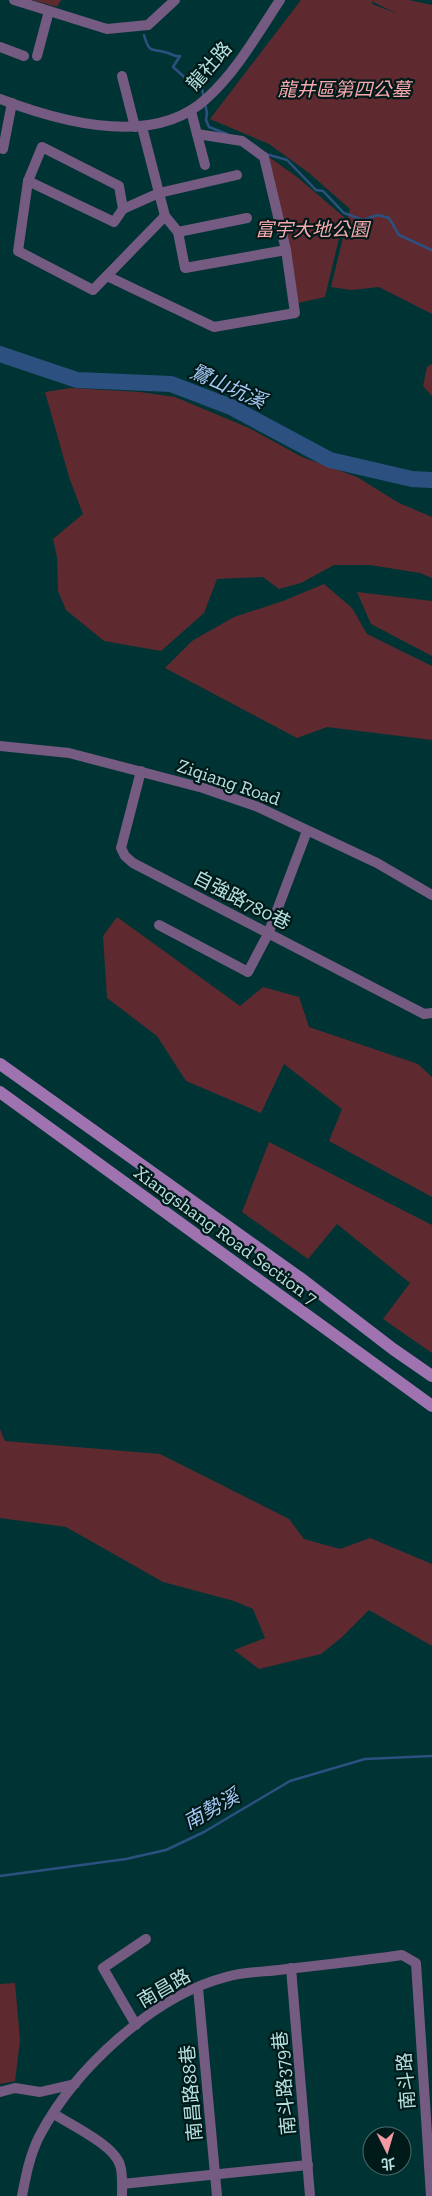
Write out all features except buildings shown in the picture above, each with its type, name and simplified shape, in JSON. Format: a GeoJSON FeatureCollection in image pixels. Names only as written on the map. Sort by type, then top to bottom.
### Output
{"type":"FeatureCollection","features":[{"type":"Feature","properties":{"kind":"main road","name":"Xiangshang Road Section 7"},"geometry":{"type":"LineString","coordinates":[[0,1064],[303,1280],[392,1349],[432,1376]]}},
{"type":"Feature","properties":{"kind":"main road","name":"Xiangshang Road Section 7"},"geometry":{"type":"LineString","coordinates":[[0,1092],[432,1406]]}},
{"type":"Feature","properties":{"kind":"street"},"geometry":{"type":"LineString","coordinates":[[14,0],[107,30],[148,25],[175,0]]}},
{"type":"Feature","properties":{"kind":"street","name":"龍社路"},"geometry":{"type":"LineString","coordinates":[[0,99],[84,122],[113,127],[138,127],[160,124],[191,111],[206,99],[229,74],[280,0]]}},
{"type":"Feature","properties":{"kind":"street"},"geometry":{"type":"LineString","coordinates":[[37,56],[49,11]]}},
{"type":"Feature","properties":{"kind":"street"},"geometry":{"type":"LineString","coordinates":[[0,47],[24,56]]}},
{"type":"Feature","properties":{"kind":"street"},"geometry":{"type":"LineString","coordinates":[[122,76],[165,216],[178,232],[186,268],[286,250]]}},
{"type":"Feature","properties":{"kind":"street"},"geometry":{"type":"LineString","coordinates":[[2,149],[12,103]]}},
{"type":"Feature","properties":{"kind":"street"},"geometry":{"type":"LineString","coordinates":[[191,111],[204,165]]}},
{"type":"Feature","properties":{"kind":"street"},"geometry":{"type":"LineString","coordinates":[[106,276],[214,327],[295,313],[286,250],[264,157],[242,141],[197,134]]}},
{"type":"Feature","properties":{"kind":"street"},"geometry":{"type":"LineString","coordinates":[[123,209],[119,186],[42,147],[28,180],[18,251],[93,290],[165,216]]}},
{"type":"Feature","properties":{"kind":"street"},"geometry":{"type":"LineString","coordinates":[[28,180],[114,222],[123,209],[159,193],[237,175]]}},
{"type":"Feature","properties":{"kind":"street"},"geometry":{"type":"LineString","coordinates":[[178,232],[246,218]]}},
{"type":"Feature","properties":{"kind":"street","name":"Ziqiang Road"},"geometry":{"type":"LineString","coordinates":[[0,746],[69,753],[203,788],[258,807],[376,863],[432,895]]}},
{"type":"Feature","properties":{"kind":"street","name":"自強路780巷"},"geometry":{"type":"LineString","coordinates":[[141,771],[121,848],[125,856],[133,863],[268,934],[428,1013]]}},
{"type":"Feature","properties":{"kind":"street"},"geometry":{"type":"LineString","coordinates":[[160,925],[248,972],[268,934],[307,831]]}},
{"type":"Feature","properties":{"kind":"street"},"geometry":{"type":"LineString","coordinates":[[136,2025],[103,1968],[146,1939]]}},
{"type":"Feature","properties":{"kind":"street","name":"南昌路"},"geometry":{"type":"LineString","coordinates":[[22,2196],[34,2147],[75,2084],[108,2048],[154,2012],[198,1988],[227,1976],[402,1955],[416,1963]]}},
{"type":"Feature","properties":{"kind":"street","name":"南斗路"},"geometry":{"type":"LineString","coordinates":[[416,1963],[431,2196]]}},
{"type":"Feature","properties":{"kind":"street","name":"南斗路379巷"},"geometry":{"type":"LineString","coordinates":[[291,1968],[310,2196]]}},
{"type":"Feature","properties":{"kind":"street","name":"南昌路88巷"},"geometry":{"type":"LineString","coordinates":[[198,1988],[217,2196]]}},
{"type":"Feature","properties":{"kind":"street"},"geometry":{"type":"LineString","coordinates":[[421,2041],[432,2045]]}},
{"type":"Feature","properties":{"kind":"street"},"geometry":{"type":"LineString","coordinates":[[0,2092],[15,2088],[40,2092],[75,2084]]}},
{"type":"Feature","properties":{"kind":"street"},"geometry":{"type":"LineString","coordinates":[[54,2114],[102,2143],[113,2153],[120,2164],[122,2196]]}},
{"type":"Feature","properties":{"kind":"street"},"geometry":{"type":"LineString","coordinates":[[122,2184],[308,2166]]}},
{"type":"Feature","properties":{"kind":"green space"},"geometry":{"type":"Polygon","coordinates":[[[32,0],[61,0],[57,7],[32,0]]]}},
{"type":"Feature","properties":{"kind":"green space","name":"龍井區第四公墓"},"geometry":{"type":"Polygon","coordinates":[[[301,0],[373,0],[372,4],[398,14],[373,2],[374,0],[409,0],[432,5],[432,314],[379,287],[351,290],[331,287],[350,209],[309,173],[269,144],[210,119],[301,0]]]}},
{"type":"Feature","properties":{"kind":"green space","name":"富宇大地公園"},"geometry":{"type":"Polygon","coordinates":[[[269,157],[297,177],[344,217],[325,297],[298,303],[269,157]]]}},
{"type":"Feature","properties":{"kind":"green space"},"geometry":{"type":"Polygon","coordinates":[[[432,364],[432,396],[423,386],[427,367],[432,364]]]}},
{"type":"Feature","properties":{"kind":"green space"},"geometry":{"type":"Polygon","coordinates":[[[71,388],[140,392],[175,397],[249,428],[302,457],[357,477],[399,503],[432,517],[432,578],[420,573],[370,565],[334,565],[301,583],[279,589],[263,577],[217,579],[204,613],[161,651],[104,641],[66,610],[58,591],[57,557],[53,539],[83,514],[69,477],[45,392],[71,388]]]}},
{"type":"Feature","properties":{"kind":"green space"},"geometry":{"type":"Polygon","coordinates":[[[324,584],[352,608],[367,634],[432,666],[432,740],[327,727],[297,738],[165,668],[192,641],[234,617],[283,601],[324,584]]]}},
{"type":"Feature","properties":{"kind":"green space"},"geometry":{"type":"Polygon","coordinates":[[[357,592],[432,601],[432,656],[371,624],[357,592]]]}},
{"type":"Feature","properties":{"kind":"green space"},"geometry":{"type":"Polygon","coordinates":[[[117,917],[240,1006],[263,987],[299,997],[309,1027],[418,1064],[432,1077],[432,1197],[329,1141],[342,1109],[284,1064],[261,1113],[186,1081],[157,1036],[107,998],[103,936],[117,917]]]}},
{"type":"Feature","properties":{"kind":"green space"},"geometry":{"type":"Polygon","coordinates":[[[269,1142],[432,1225],[432,1353],[383,1319],[410,1283],[337,1224],[308,1259],[242,1212],[269,1142]]]}},
{"type":"Feature","properties":{"kind":"green space"},"geometry":{"type":"Polygon","coordinates":[[[0,1429],[5,1441],[160,1454],[289,1519],[304,1539],[340,1549],[370,1538],[432,1564],[432,1646],[369,1610],[341,1638],[321,1654],[259,1669],[234,1650],[265,1638],[253,1609],[234,1601],[163,1582],[66,1527],[0,1518],[0,1429]]]}},
{"type":"Feature","properties":{"kind":"green space"},"geometry":{"type":"Polygon","coordinates":[[[15,1983],[20,2040],[15,2081],[0,2084],[0,1984],[15,1983]]]}},
{"type":"Feature","properties":{"kind":"waterway"},"geometry":{"type":"LineString","coordinates":[[144,35],[148,46],[152,50],[180,56],[173,67],[190,82],[202,89],[204,98]]}},
{"type":"Feature","properties":{"kind":"waterway"},"geometry":{"type":"LineString","coordinates":[[205,103],[206,120],[209,127],[227,134]]}},
{"type":"Feature","properties":{"kind":"waterway"},"geometry":{"type":"LineString","coordinates":[[266,154],[287,160],[316,190],[323,191],[344,213],[363,220],[378,215],[389,218],[399,235],[432,250]]}},
{"type":"Feature","properties":{"kind":"waterway","name":"鷺山坑溪"},"geometry":{"type":"LineString","coordinates":[[0,354],[77,380],[171,384],[231,407],[330,460],[412,479],[432,480]]}},
{"type":"Feature","properties":{"kind":"waterway","name":"南勢溪"},"geometry":{"type":"LineString","coordinates":[[0,1876],[126,1859],[166,1850],[204,1832],[290,1781],[365,1759],[432,1756]]}}]}
